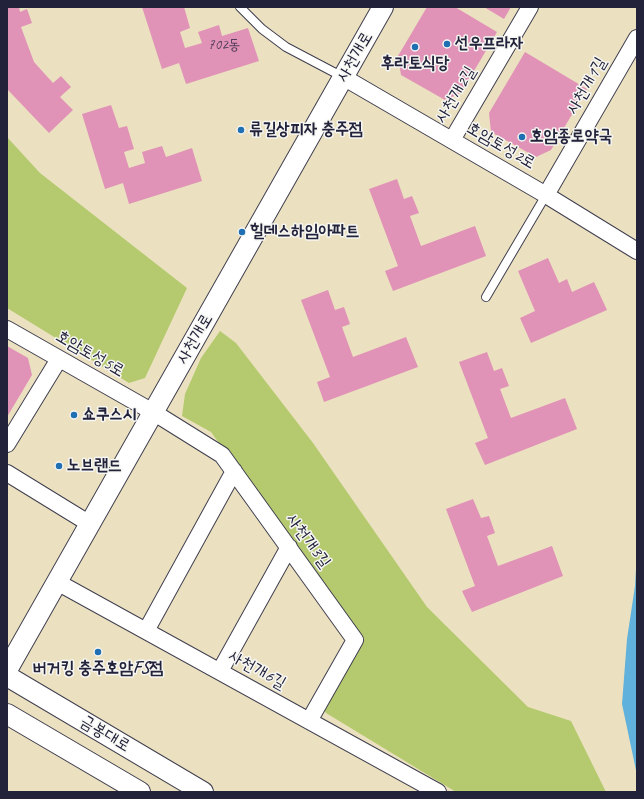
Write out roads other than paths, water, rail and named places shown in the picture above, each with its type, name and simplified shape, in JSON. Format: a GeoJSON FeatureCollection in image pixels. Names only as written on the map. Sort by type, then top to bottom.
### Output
{"type":"FeatureCollection","features":[{"type":"Feature","properties":{"kind":"street","name":"사천개로"},"geometry":{"type":"LineString","coordinates":[[7,670],[383,7]]}},
{"type":"Feature","properties":{"kind":"street","name":"사천개2길"},"geometry":{"type":"LineString","coordinates":[[452,140],[530,7]]}},
{"type":"Feature","properties":{"kind":"street","name":"사천개1길"},"geometry":{"type":"LineString","coordinates":[[546,195],[637,38]]}},
{"type":"Feature","properties":{"kind":"street","name":"호암토성2로"},"geometry":{"type":"LineString","coordinates":[[343,77],[546,195],[637,251]]}},
{"type":"Feature","properties":{"kind":"street","name":"호암토성5로"},"geometry":{"type":"LineString","coordinates":[[7,329],[153,412]]}},
{"type":"Feature","properties":{"kind":"street"},"geometry":{"type":"LineString","coordinates":[[7,444],[60,359]]}},
{"type":"Feature","properties":{"kind":"street","name":"사천개3길"},"geometry":{"type":"LineString","coordinates":[[153,412],[222,455],[355,640],[309,721]]}},
{"type":"Feature","properties":{"kind":"street"},"geometry":{"type":"LineString","coordinates":[[146,630],[234,471]]}},
{"type":"Feature","properties":{"kind":"street"},"geometry":{"type":"LineString","coordinates":[[7,473],[90,524]]}},
{"type":"Feature","properties":{"kind":"street"},"geometry":{"type":"LineString","coordinates":[[220,672],[289,547]]}},
{"type":"Feature","properties":{"kind":"street","name":"사천개6길"},"geometry":{"type":"LineString","coordinates":[[57,582],[438,792]]}},
{"type":"Feature","properties":{"kind":"street","name":"금봉대로"},"geometry":{"type":"LineString","coordinates":[[7,676],[203,792]]}},
{"type":"Feature","properties":{"kind":"street","name":"금봉대로"},"geometry":{"type":"LineString","coordinates":[[7,714],[140,792]]}},
{"type":"Feature","properties":{"kind":"lane"},"geometry":{"type":"LineString","coordinates":[[240,7],[262,29],[286,47],[343,77]]}},
{"type":"Feature","properties":{"kind":"lane"},"geometry":{"type":"LineString","coordinates":[[486,297],[546,195]]}},
{"type":"Feature","properties":{"kind":"water"},"geometry":{"type":"Polygon","coordinates":[[[637,552],[637,775],[622,704],[627,639],[635,586],[637,552]]]}},
{"type":"Feature","properties":{"kind":"place","name":"선우프라자"},"geometry":{"type":"Point","coordinates":[447,44]}},
{"type":"Feature","properties":{"kind":"place","name":"후라토식당"},"geometry":{"type":"Point","coordinates":[415,47]}},
{"type":"Feature","properties":{"kind":"place","name":"류길상피자 충주점"},"geometry":{"type":"Point","coordinates":[241,130]}},
{"type":"Feature","properties":{"kind":"place","name":"호암종로약국"},"geometry":{"type":"Point","coordinates":[522,137]}},
{"type":"Feature","properties":{"kind":"place","name":"힐데스하임아파트"},"geometry":{"type":"Point","coordinates":[242,232]}},
{"type":"Feature","properties":{"kind":"place","name":"쇼쿠스시"},"geometry":{"type":"Point","coordinates":[74,415]}},
{"type":"Feature","properties":{"kind":"place","name":"노브랜드"},"geometry":{"type":"Point","coordinates":[59,466]}},
{"type":"Feature","properties":{"kind":"place","name":"버거킹 충주호암FS점"},"geometry":{"type":"Point","coordinates":[98,652]}}]}
